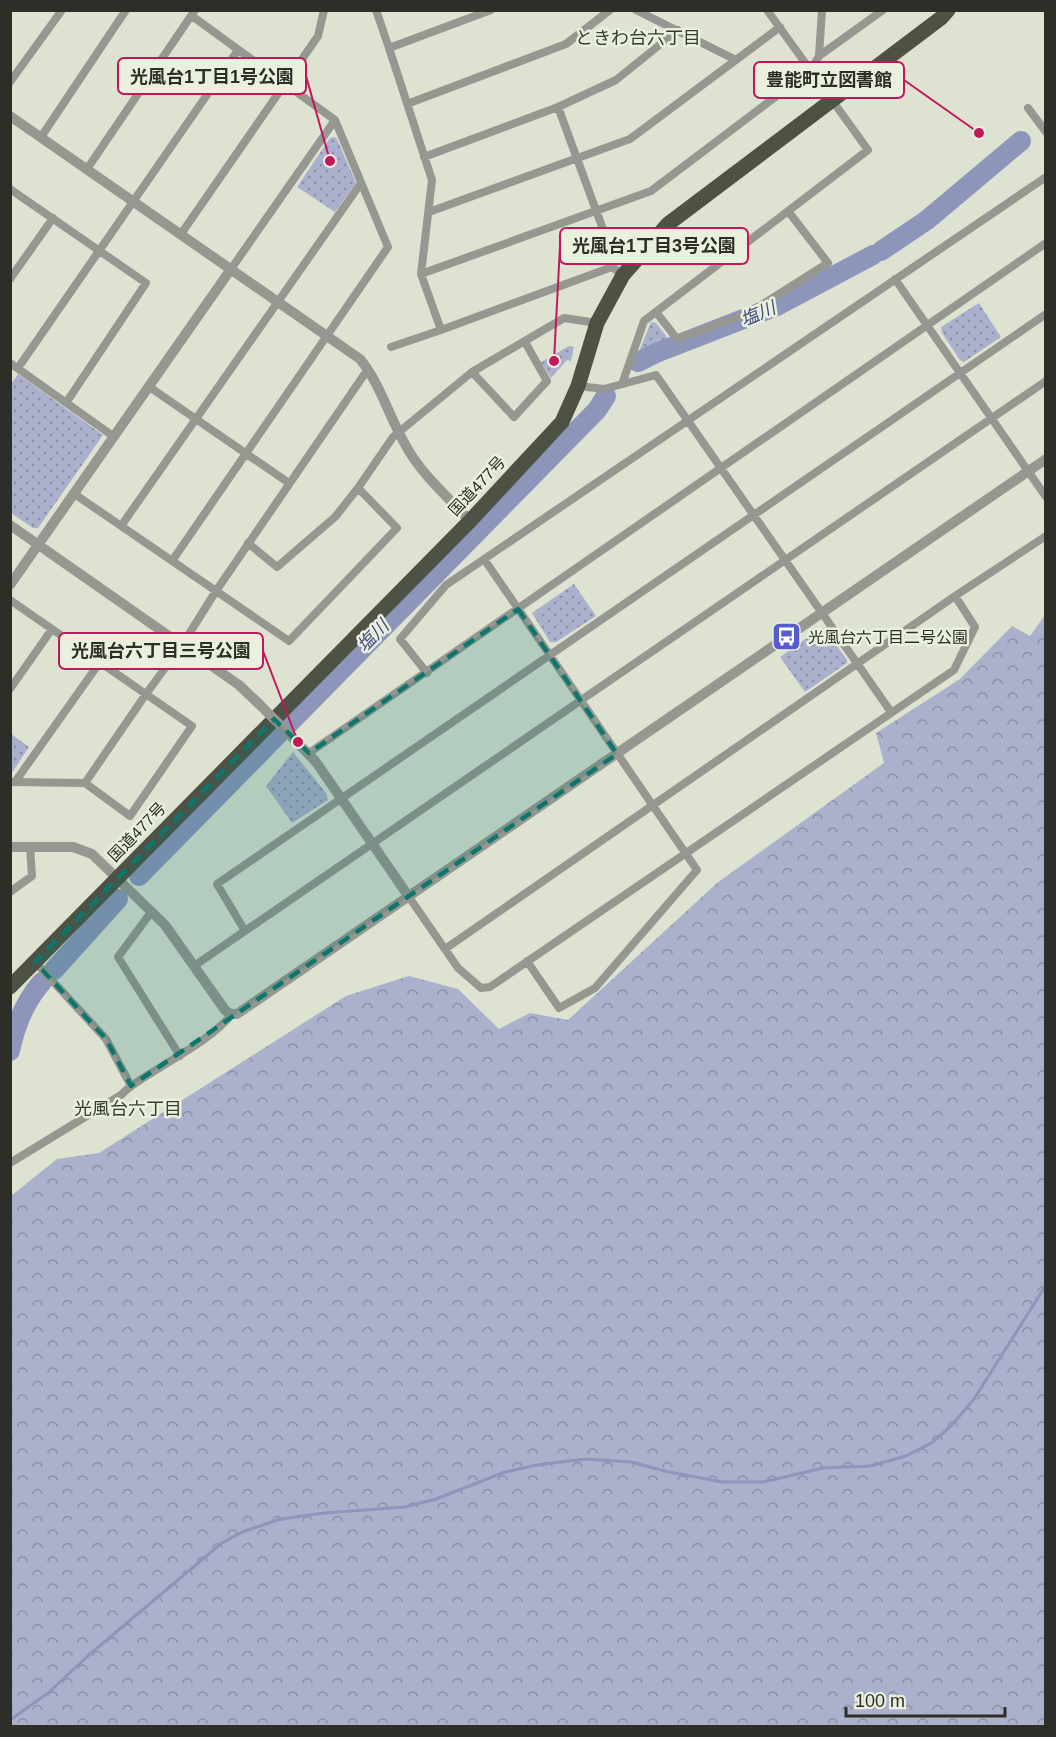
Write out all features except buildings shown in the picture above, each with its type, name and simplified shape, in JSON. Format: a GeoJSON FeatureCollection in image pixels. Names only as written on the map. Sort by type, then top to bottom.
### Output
{"type":"FeatureCollection","features":[{"type":"Feature","properties":{"kind":"highway","name":"国道477号"},"geometry":{"type":"LineString","coordinates":[[10,987],[471,521],[562,422],[578,386],[597,323],[623,275],[668,224],[941,18],[948,10]]}},
{"type":"Feature","properties":{"kind":"street"},"geometry":{"type":"LineString","coordinates":[[10,82],[62,10]]}},
{"type":"Feature","properties":{"kind":"street"},"geometry":{"type":"LineString","coordinates":[[41,137],[126,10]]}},
{"type":"Feature","properties":{"kind":"street"},"geometry":{"type":"LineString","coordinates":[[181,234],[318,36],[324,10]]}},
{"type":"Feature","properties":{"kind":"street"},"geometry":{"type":"LineString","coordinates":[[376,10],[432,180],[421,274],[441,330]]}},
{"type":"Feature","properties":{"kind":"street"},"geometry":{"type":"LineString","coordinates":[[389,48],[491,10]]}},
{"type":"Feature","properties":{"kind":"street"},"geometry":{"type":"LineString","coordinates":[[407,104],[566,44],[610,10]]}},
{"type":"Feature","properties":{"kind":"street"},"geometry":{"type":"LineString","coordinates":[[636,10],[736,60]]}},
{"type":"Feature","properties":{"kind":"street"},"geometry":{"type":"LineString","coordinates":[[622,384],[644,321],[868,150],[767,10]]}},
{"type":"Feature","properties":{"kind":"street"},"geometry":{"type":"LineString","coordinates":[[819,56],[822,10]]}},
{"type":"Feature","properties":{"kind":"street"},"geometry":{"type":"LineString","coordinates":[[421,274],[651,191],[811,70],[819,56],[878,12]]}},
{"type":"Feature","properties":{"kind":"street"},"geometry":{"type":"LineString","coordinates":[[87,169],[193,13],[238,50],[335,120],[388,247],[172,561]]}},
{"type":"Feature","properties":{"kind":"street"},"geometry":{"type":"LineString","coordinates":[[429,212],[630,139],[780,27]]}},
{"type":"Feature","properties":{"kind":"street"},"geometry":{"type":"LineString","coordinates":[[424,157],[558,107],[616,80],[678,30]]}},
{"type":"Feature","properties":{"kind":"street"},"geometry":{"type":"LineString","coordinates":[[113,436],[14,366],[134,201],[238,50]]}},
{"type":"Feature","properties":{"kind":"street"},"geometry":{"type":"LineString","coordinates":[[558,107],[604,232]]}},
{"type":"Feature","properties":{"kind":"street"},"geometry":{"type":"LineString","coordinates":[[1028,108],[1046,132]]}},
{"type":"Feature","properties":{"kind":"street"},"geometry":{"type":"LineString","coordinates":[[10,116],[360,359],[374,378],[415,460],[471,521]]}},
{"type":"Feature","properties":{"kind":"street"},"geometry":{"type":"LineString","coordinates":[[10,585],[335,120]]}},
{"type":"Feature","properties":{"kind":"street"},"geometry":{"type":"LineString","coordinates":[[427,673],[400,639],[446,585],[1046,177]]}},
{"type":"Feature","properties":{"kind":"street"},"geometry":{"type":"LineString","coordinates":[[121,526],[361,183]]}},
{"type":"Feature","properties":{"kind":"street"},"geometry":{"type":"LineString","coordinates":[[10,189],[146,283],[66,403]]}},
{"type":"Feature","properties":{"kind":"street"},"geometry":{"type":"LineString","coordinates":[[656,312],[677,339],[749,313],[828,263],[788,211]]}},
{"type":"Feature","properties":{"kind":"street"},"geometry":{"type":"LineString","coordinates":[[10,279],[52,218]]}},
{"type":"Feature","properties":{"kind":"street"},"geometry":{"type":"LineString","coordinates":[[309,753],[1046,243]]}},
{"type":"Feature","properties":{"kind":"street"},"geometry":{"type":"LineString","coordinates":[[391,347],[612,267],[623,275]]}},
{"type":"Feature","properties":{"kind":"street"},"geometry":{"type":"LineString","coordinates":[[895,279],[1046,496]]}},
{"type":"Feature","properties":{"kind":"street"},"geometry":{"type":"LineString","coordinates":[[245,932],[217,884],[1046,314]]}},
{"type":"Feature","properties":{"kind":"street"},"geometry":{"type":"LineString","coordinates":[[248,543],[277,567],[335,517],[399,432],[472,372],[564,318],[597,323]]}},
{"type":"Feature","properties":{"kind":"street"},"geometry":{"type":"LineString","coordinates":[[472,372],[514,417],[547,381],[525,342]]}},
{"type":"Feature","properties":{"kind":"street"},"geometry":{"type":"LineString","coordinates":[[85,783],[182,645],[248,543],[368,369]]}},
{"type":"Feature","properties":{"kind":"street"},"geometry":{"type":"LineString","coordinates":[[578,386],[604,389],[656,375],[891,712]]}},
{"type":"Feature","properties":{"kind":"street"},"geometry":{"type":"LineString","coordinates":[[194,966],[1046,381]]}},
{"type":"Feature","properties":{"kind":"street"},"geometry":{"type":"LineString","coordinates":[[148,386],[289,483]]}},
{"type":"Feature","properties":{"kind":"street"},"geometry":{"type":"LineString","coordinates":[[10,1163],[180,1056],[226,1022],[232,1014],[243,1011],[1046,459]]}},
{"type":"Feature","properties":{"kind":"street"},"geometry":{"type":"LineString","coordinates":[[73,493],[289,641],[397,528],[358,488]]}},
{"type":"Feature","properties":{"kind":"street"},"geometry":{"type":"LineString","coordinates":[[10,525],[238,685],[309,753],[458,968],[480,988],[490,987],[954,670],[975,627],[955,596]]}},
{"type":"Feature","properties":{"kind":"street"},"geometry":{"type":"LineString","coordinates":[[445,949],[955,596],[1046,536]]}},
{"type":"Feature","properties":{"kind":"street"},"geometry":{"type":"LineString","coordinates":[[484,559],[697,870],[595,988],[559,1008],[527,961]]}},
{"type":"Feature","properties":{"kind":"street"},"geometry":{"type":"LineString","coordinates":[[10,600],[192,726],[129,816],[85,783],[13,782]]}},
{"type":"Feature","properties":{"kind":"street"},"geometry":{"type":"LineString","coordinates":[[10,689],[52,629]]}},
{"type":"Feature","properties":{"kind":"street"},"geometry":{"type":"LineString","coordinates":[[13,782],[100,662]]}},
{"type":"Feature","properties":{"kind":"street"},"geometry":{"type":"LineString","coordinates":[[10,846],[73,847],[92,854],[165,925],[223,1008],[232,1014]]}},
{"type":"Feature","properties":{"kind":"street"},"geometry":{"type":"LineString","coordinates":[[10,892],[32,876],[30,847]]}},
{"type":"Feature","properties":{"kind":"street"},"geometry":{"type":"LineString","coordinates":[[152,911],[118,957],[180,1056]]}},
{"type":"Feature","properties":{"kind":"street"},"geometry":{"type":"LineString","coordinates":[[35,962],[106,1039],[130,1086]]}},
{"type":"Feature","properties":{"kind":"highlighted area"},"geometry":{"type":"Polygon","coordinates":[[[518,609],[617,754],[131,1086],[106,1039],[35,962],[274,719],[309,753],[518,609]]]}},
{"type":"Feature","properties":{"kind":"green space"},"geometry":{"type":"Polygon","coordinates":[[[330,138],[337,139],[356,183],[335,212],[297,187],[330,138]]]}},
{"type":"Feature","properties":{"kind":"green space"},"geometry":{"type":"Polygon","coordinates":[[[979,303],[1001,337],[964,362],[960,360],[942,333],[941,327],[979,303]]]}},
{"type":"Feature","properties":{"kind":"green space"},"geometry":{"type":"Polygon","coordinates":[[[651,322],[656,323],[674,346],[639,360],[636,359],[651,322]]]}},
{"type":"Feature","properties":{"kind":"green space"},"geometry":{"type":"Polygon","coordinates":[[[569,346],[574,347],[571,361],[567,360],[551,378],[541,362],[569,346]]]}},
{"type":"Feature","properties":{"kind":"green space"},"geometry":{"type":"Polygon","coordinates":[[[18,374],[103,435],[38,528],[33,528],[11,513],[11,384],[18,374]]]}},
{"type":"Feature","properties":{"kind":"green space"},"geometry":{"type":"Polygon","coordinates":[[[574,584],[596,616],[556,642],[550,642],[532,613],[574,584]]]}},
{"type":"Feature","properties":{"kind":"green space"},"geometry":{"type":"Polygon","coordinates":[[[1045,615],[1045,1726],[11,1726],[11,1196],[57,1159],[99,1153],[346,996],[409,976],[458,989],[499,1029],[530,1013],[568,1020],[717,883],[884,763],[876,733],[960,679],[1012,626],[1030,636],[1045,615]]]}},
{"type":"Feature","properties":{"kind":"green space"},"geometry":{"type":"Polygon","coordinates":[[[821,628],[825,629],[847,663],[805,692],[780,657],[821,628]]]}},
{"type":"Feature","properties":{"kind":"green space"},"geometry":{"type":"Polygon","coordinates":[[[11,734],[29,747],[11,774],[11,734]]]}},
{"type":"Feature","properties":{"kind":"green space"},"geometry":{"type":"Polygon","coordinates":[[[293,752],[326,793],[328,800],[292,823],[266,786],[293,752]]]}},
{"type":"Feature","properties":{"kind":"waterway","name":"塩川"},"geometry":{"type":"LineString","coordinates":[[881,251],[927,220],[1021,141]]}},
{"type":"Feature","properties":{"kind":"waterway","name":"塩川"},"geometry":{"type":"LineString","coordinates":[[638,362],[777,306],[873,255]]}},
{"type":"Feature","properties":{"kind":"waterway","name":"塩川"},"geometry":{"type":"LineString","coordinates":[[139,876],[597,410],[606,396]]}},
{"type":"Feature","properties":{"kind":"waterway","name":"塩川"},"geometry":{"type":"LineString","coordinates":[[54,970],[118,899]]}},
{"type":"Feature","properties":{"kind":"waterway","name":"塩川"},"geometry":{"type":"LineString","coordinates":[[10,1051],[22,1015],[42,982]]}},
{"type":"Feature","properties":{"kind":"waterway"},"geometry":{"type":"LineString","coordinates":[[10,1720],[48,1693],[90,1654],[222,1543],[242,1532],[281,1519],[324,1513],[405,1507],[436,1499],[505,1472],[585,1459],[631,1462],[722,1482],[763,1482],[823,1468],[870,1466],[906,1456],[933,1442],[951,1426],[974,1399],[1046,1285]]}},
{"type":"Feature","properties":{"kind":"place","name":"豊能町立図書館"},"geometry":{"type":"Point","coordinates":[979,133]}},
{"type":"Feature","properties":{"kind":"place","name":"光風台1丁目1号公園"},"geometry":{"type":"Point","coordinates":[330,161]}},
{"type":"Feature","properties":{"kind":"place","name":"光風台1丁目3号公園"},"geometry":{"type":"Point","coordinates":[554,361]}},
{"type":"Feature","properties":{"kind":"place","name":"光風台六丁目二号公園"},"geometry":{"type":"Point","coordinates":[787,637]}},
{"type":"Feature","properties":{"kind":"place","name":"光風台六丁目三号公園"},"geometry":{"type":"Point","coordinates":[298,742]}},
{"type":"Feature","properties":{"kind":"district","name":"ときわ台六丁目"},"geometry":{"type":"Point","coordinates":[638,38]}},
{"type":"Feature","properties":{"kind":"district","name":"光風台六丁目"},"geometry":{"type":"Point","coordinates":[128,1109]}}]}
